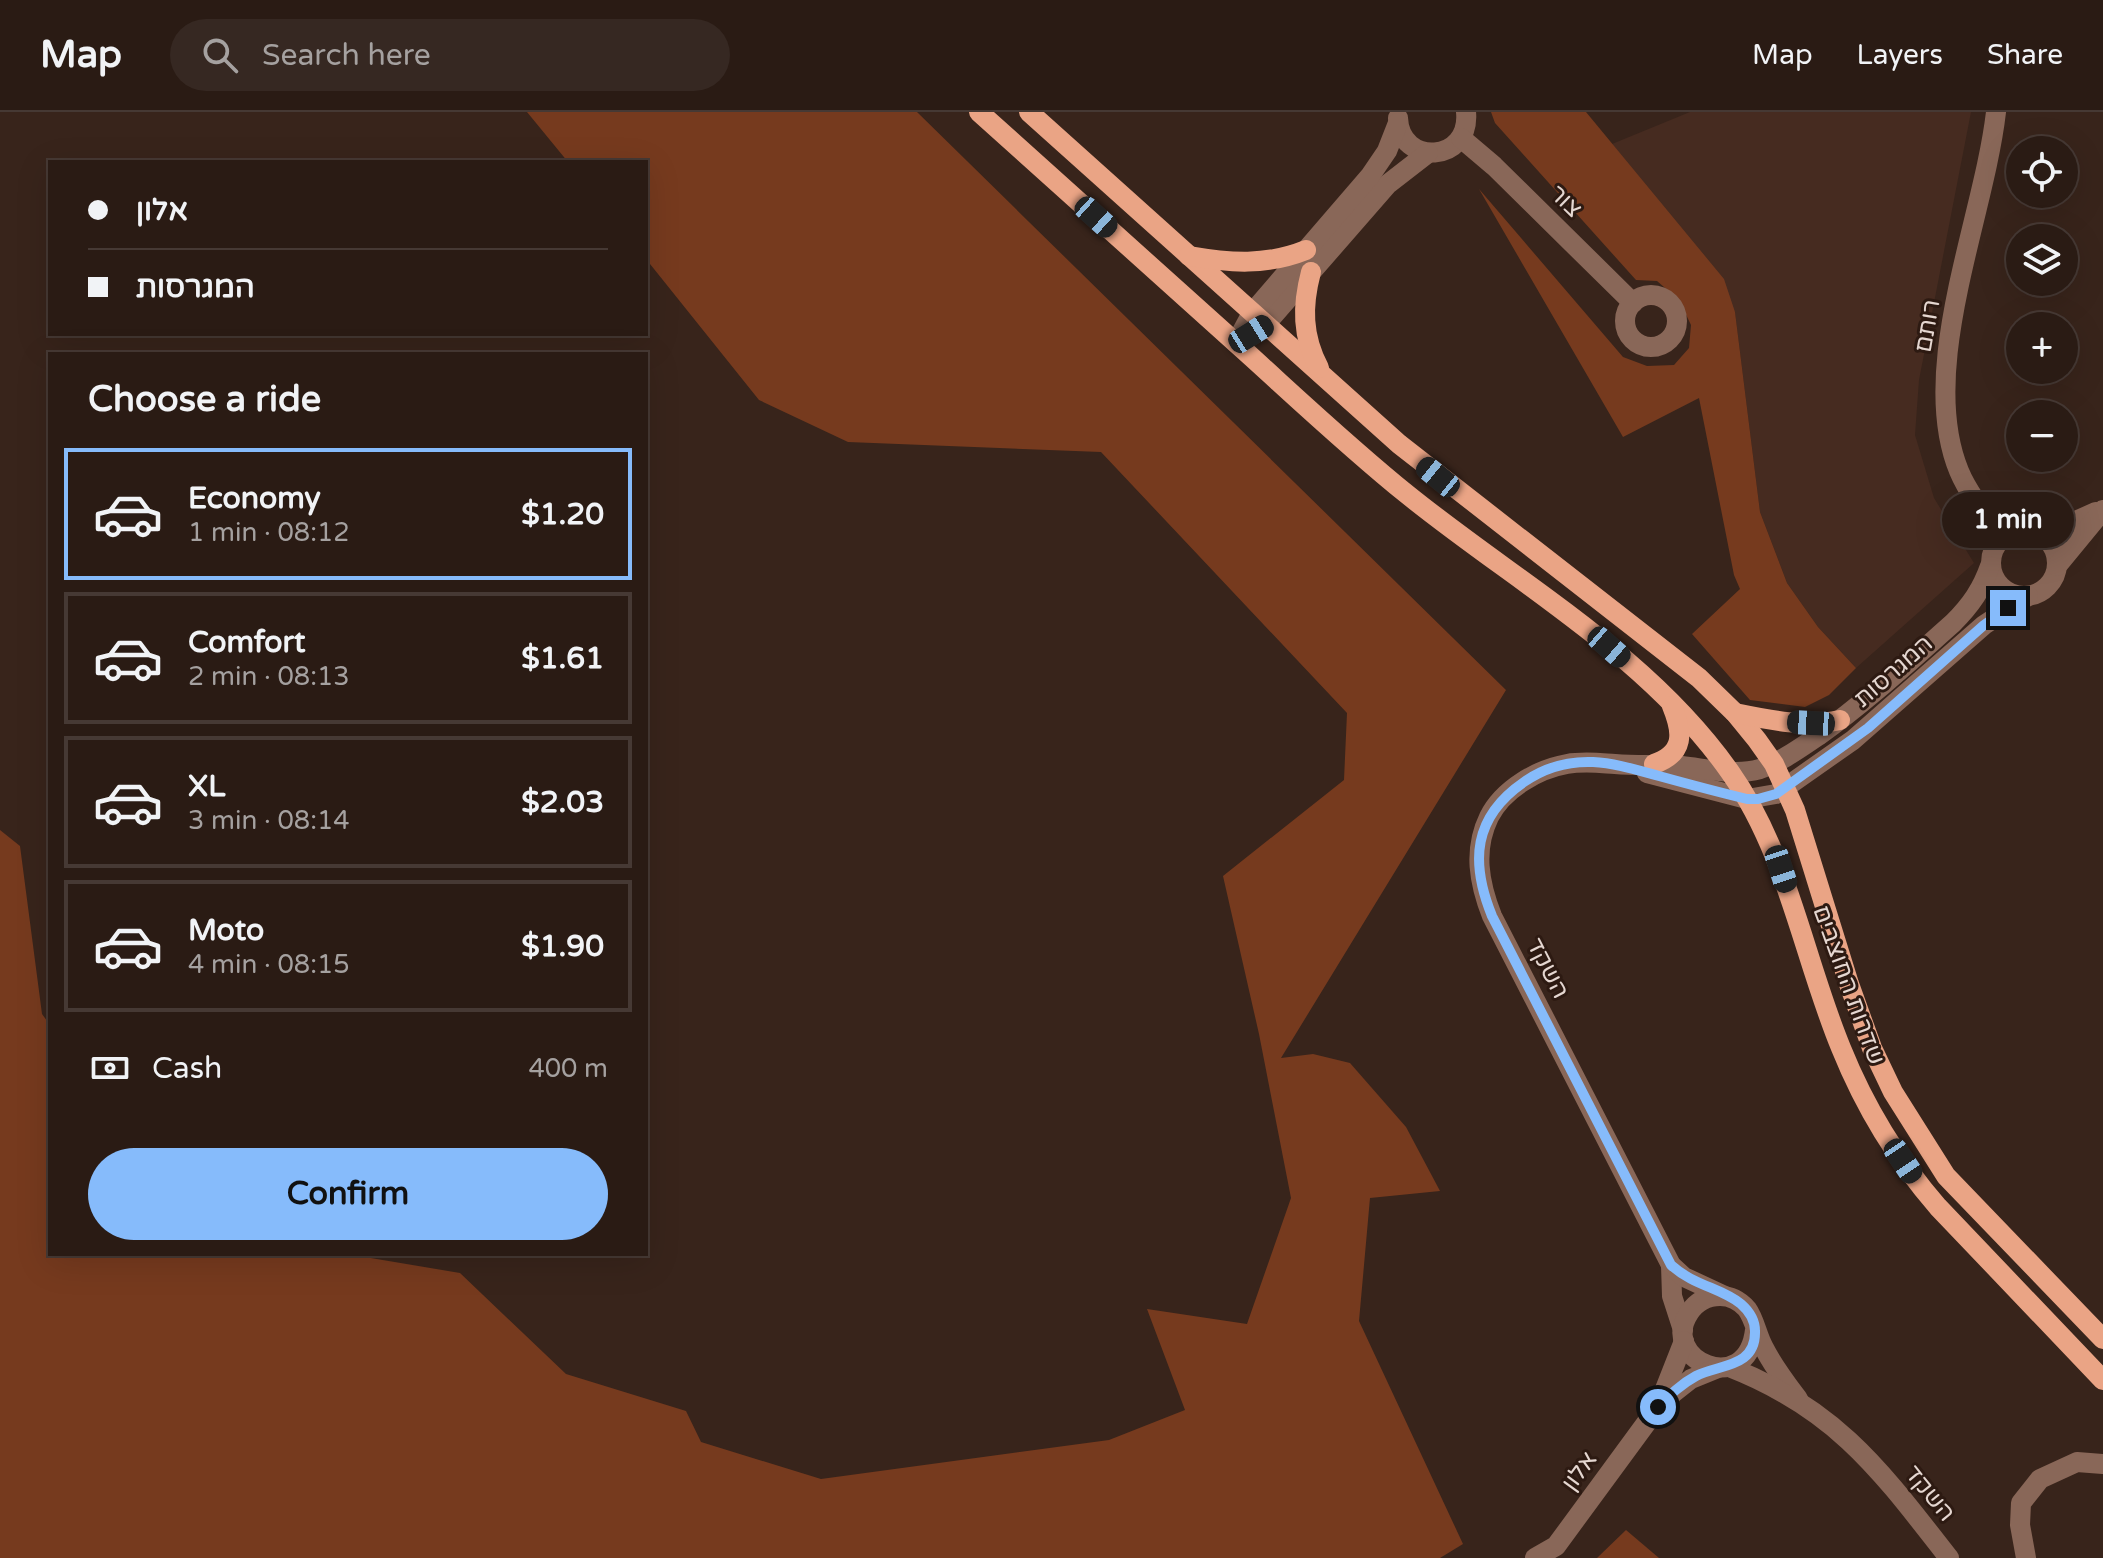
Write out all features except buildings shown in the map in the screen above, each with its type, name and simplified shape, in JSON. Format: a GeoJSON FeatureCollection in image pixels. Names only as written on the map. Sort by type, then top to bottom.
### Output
{"type":"FeatureCollection","features":[{"type":"Feature","properties":{"kind":"main road","name":"שדרות החוצבים"},"geometry":{"type":"LineString","coordinates":[[979,112],[1407,495],[1596,637],[1671,702],[1730,772],[1760,822],[1781,869],[1841,1049],[1883,1131],[1929,1197],[2103,1380]]}},
{"type":"Feature","properties":{"kind":"main road","name":"שדרות החוצבים"},"geometry":{"type":"LineString","coordinates":[[1029,112],[1324,379],[1458,493],[1699,678],[1735,713],[1774,764],[1795,810],[1867,1035],[1893,1092],[1946,1176],[2103,1339]]}},
{"type":"Feature","properties":{"kind":"main road"},"geometry":{"type":"LineString","coordinates":[[1188,256],[1249,263],[1285,258],[1306,250]]}},
{"type":"Feature","properties":{"kind":"main road"},"geometry":{"type":"LineString","coordinates":[[1311,272],[1304,307],[1305,327],[1308,345],[1324,379]]}},
{"type":"Feature","properties":{"kind":"main road"},"geometry":{"type":"LineString","coordinates":[[1654,764],[1669,759],[1677,751],[1679,729],[1671,702]]}},
{"type":"Feature","properties":{"kind":"main road"},"geometry":{"type":"LineString","coordinates":[[1735,713],[1789,722],[1827,723],[1840,720]]}},
{"type":"Feature","properties":{"kind":"street"},"geometry":{"type":"LineString","coordinates":[[1236,343],[1311,272],[1388,184],[1428,153],[1447,150],[1461,138],[1466,112]]}},
{"type":"Feature","properties":{"kind":"street","name":"רותם"},"geometry":{"type":"LineString","coordinates":[[1996,112],[1953,320],[1945,390],[1946,419],[1959,470],[1970,493],[2003,537]]}},
{"type":"Feature","properties":{"kind":"street"},"geometry":{"type":"LineString","coordinates":[[1258,319],[1306,250],[1370,176],[1387,151],[1398,118]]}},
{"type":"Feature","properties":{"kind":"street"},"geometry":{"type":"LineString","coordinates":[[1398,118],[1408,143],[1428,153]]}},
{"type":"Feature","properties":{"kind":"street","name":"צור"},"geometry":{"type":"LineString","coordinates":[[1461,138],[1494,166],[1633,303]]}},
{"type":"Feature","properties":{"kind":"street"},"geometry":{"type":"LineString","coordinates":[[2040,533],[2103,509]]}},
{"type":"Feature","properties":{"kind":"street"},"geometry":{"type":"LineString","coordinates":[[2057,566],[2052,544],[2040,533],[2023,529],[2003,537],[1993,550],[1990,566],[2003,589],[2017,596],[2039,593],[2048,586],[2057,566],[2103,509]]}},
{"type":"Feature","properties":{"kind":"street","name":"המגרסות"},"geometry":{"type":"LineString","coordinates":[[1730,772],[1757,770],[1774,764],[1840,720],[1969,607],[1981,589],[1990,566]]}},
{"type":"Feature","properties":{"kind":"street","name":"המגרסות"},"geometry":{"type":"LineString","coordinates":[[1747,799],[1768,797],[1785,788],[1883,715],[1984,625],[2028,596]]}},
{"type":"Feature","properties":{"kind":"street","name":"השקד"},"geometry":{"type":"LineString","coordinates":[[1684,1335],[1672,1296],[1671,1265],[1492,916],[1483,892],[1479,868],[1481,838],[1495,806],[1515,788],[1538,772],[1566,764],[1654,764],[1730,772]]}},
{"type":"Feature","properties":{"kind":"street","name":"השקד"},"geometry":{"type":"LineString","coordinates":[[1616,764],[1747,799]]}},
{"type":"Feature","properties":{"kind":"street"},"geometry":{"type":"LineString","coordinates":[[1671,1265],[1684,1277],[1725,1296],[1746,1308],[1755,1330],[1754,1342],[1748,1353],[1724,1368],[1707,1366],[1697,1360],[1684,1335],[1692,1308],[1713,1297],[1725,1296]]}},
{"type":"Feature","properties":{"kind":"street","name":"השקד"},"geometry":{"type":"LineString","coordinates":[[1755,1330],[1765,1351],[1798,1399]]}},
{"type":"Feature","properties":{"kind":"street","name":"אלון"},"geometry":{"type":"LineString","coordinates":[[1658,1407],[1668,1388],[1684,1335]]}},
{"type":"Feature","properties":{"kind":"street","name":"השקד"},"geometry":{"type":"LineString","coordinates":[[1724,1368],[1798,1399],[1843,1433],[1872,1462],[1949,1558]]}},
{"type":"Feature","properties":{"kind":"street","name":"אלון"},"geometry":{"type":"LineString","coordinates":[[1535,1558],[1556,1546],[1658,1407],[1675,1389],[1691,1379],[1724,1368]]}},
{"type":"Feature","properties":{"kind":"street"},"geometry":{"type":"LineString","coordinates":[[2026,1558],[2020,1525],[2021,1503],[2040,1479],[2077,1462],[2103,1464]]}},
{"type":"Feature","properties":{"kind":"shaded area"},"geometry":{"type":"Polygon","coordinates":[[[527,112],[917,112],[1506,690],[1281,1058],[1313,1054],[1350,1063],[1406,1127],[1440,1191],[1370,1198],[1359,1321],[1463,1544],[1440,1558],[0,1558],[0,830],[20,846],[42,1014],[48,1022],[48,1256],[359,1256],[460,1273],[566,1374],[686,1411],[701,1442],[821,1479],[1109,1440],[1185,1410],[1147,1309],[1247,1324],[1291,1198],[1259,1034],[1223,876],[1344,780],[1347,713],[1101,452],[848,442],[759,400],[648,261],[648,160],[566,160],[527,112]]]}},
{"type":"Feature","properties":{"kind":"shaded area"},"geometry":{"type":"Polygon","coordinates":[[[1491,112],[1586,112],[1724,279],[1735,312],[1760,512],[1787,583],[1818,627],[1856,668],[1829,695],[1805,707],[1750,700],[1692,634],[1740,589],[1734,575],[1699,398],[1623,437],[1479,189],[1623,357],[1647,366],[1674,365],[1689,348],[1691,325],[1679,300],[1657,281],[1636,280],[1495,123],[1491,112]]]}},
{"type":"Feature","properties":{"kind":"shaded area"},"geometry":{"type":"Polygon","coordinates":[[[1690,112],[1971,112],[1919,380],[1915,435],[1934,498],[1974,563],[1856,668],[1818,627],[1787,583],[1760,512],[1735,312],[1612,144],[1690,112]]]}},
{"type":"Feature","properties":{"kind":"shaded area"},"geometry":{"type":"Polygon","coordinates":[[[1626,1530],[1659,1558],[1597,1558],[1626,1530]]]}},
{"type":"Feature","properties":{"kind":"route"},"geometry":{"type":"LineString","coordinates":[[1658,1407],[1675,1389],[1701,1373],[1740,1362],[1754,1342],[1752,1318],[1736,1300],[1684,1277],[1671,1265],[1492,916],[1483,892],[1479,868],[1481,838],[1488,820],[1495,806],[1515,788],[1538,772],[1566,764],[1616,764],[1747,799],[1776,794],[1868,728],[1984,625],[2008,608]]}}]}
